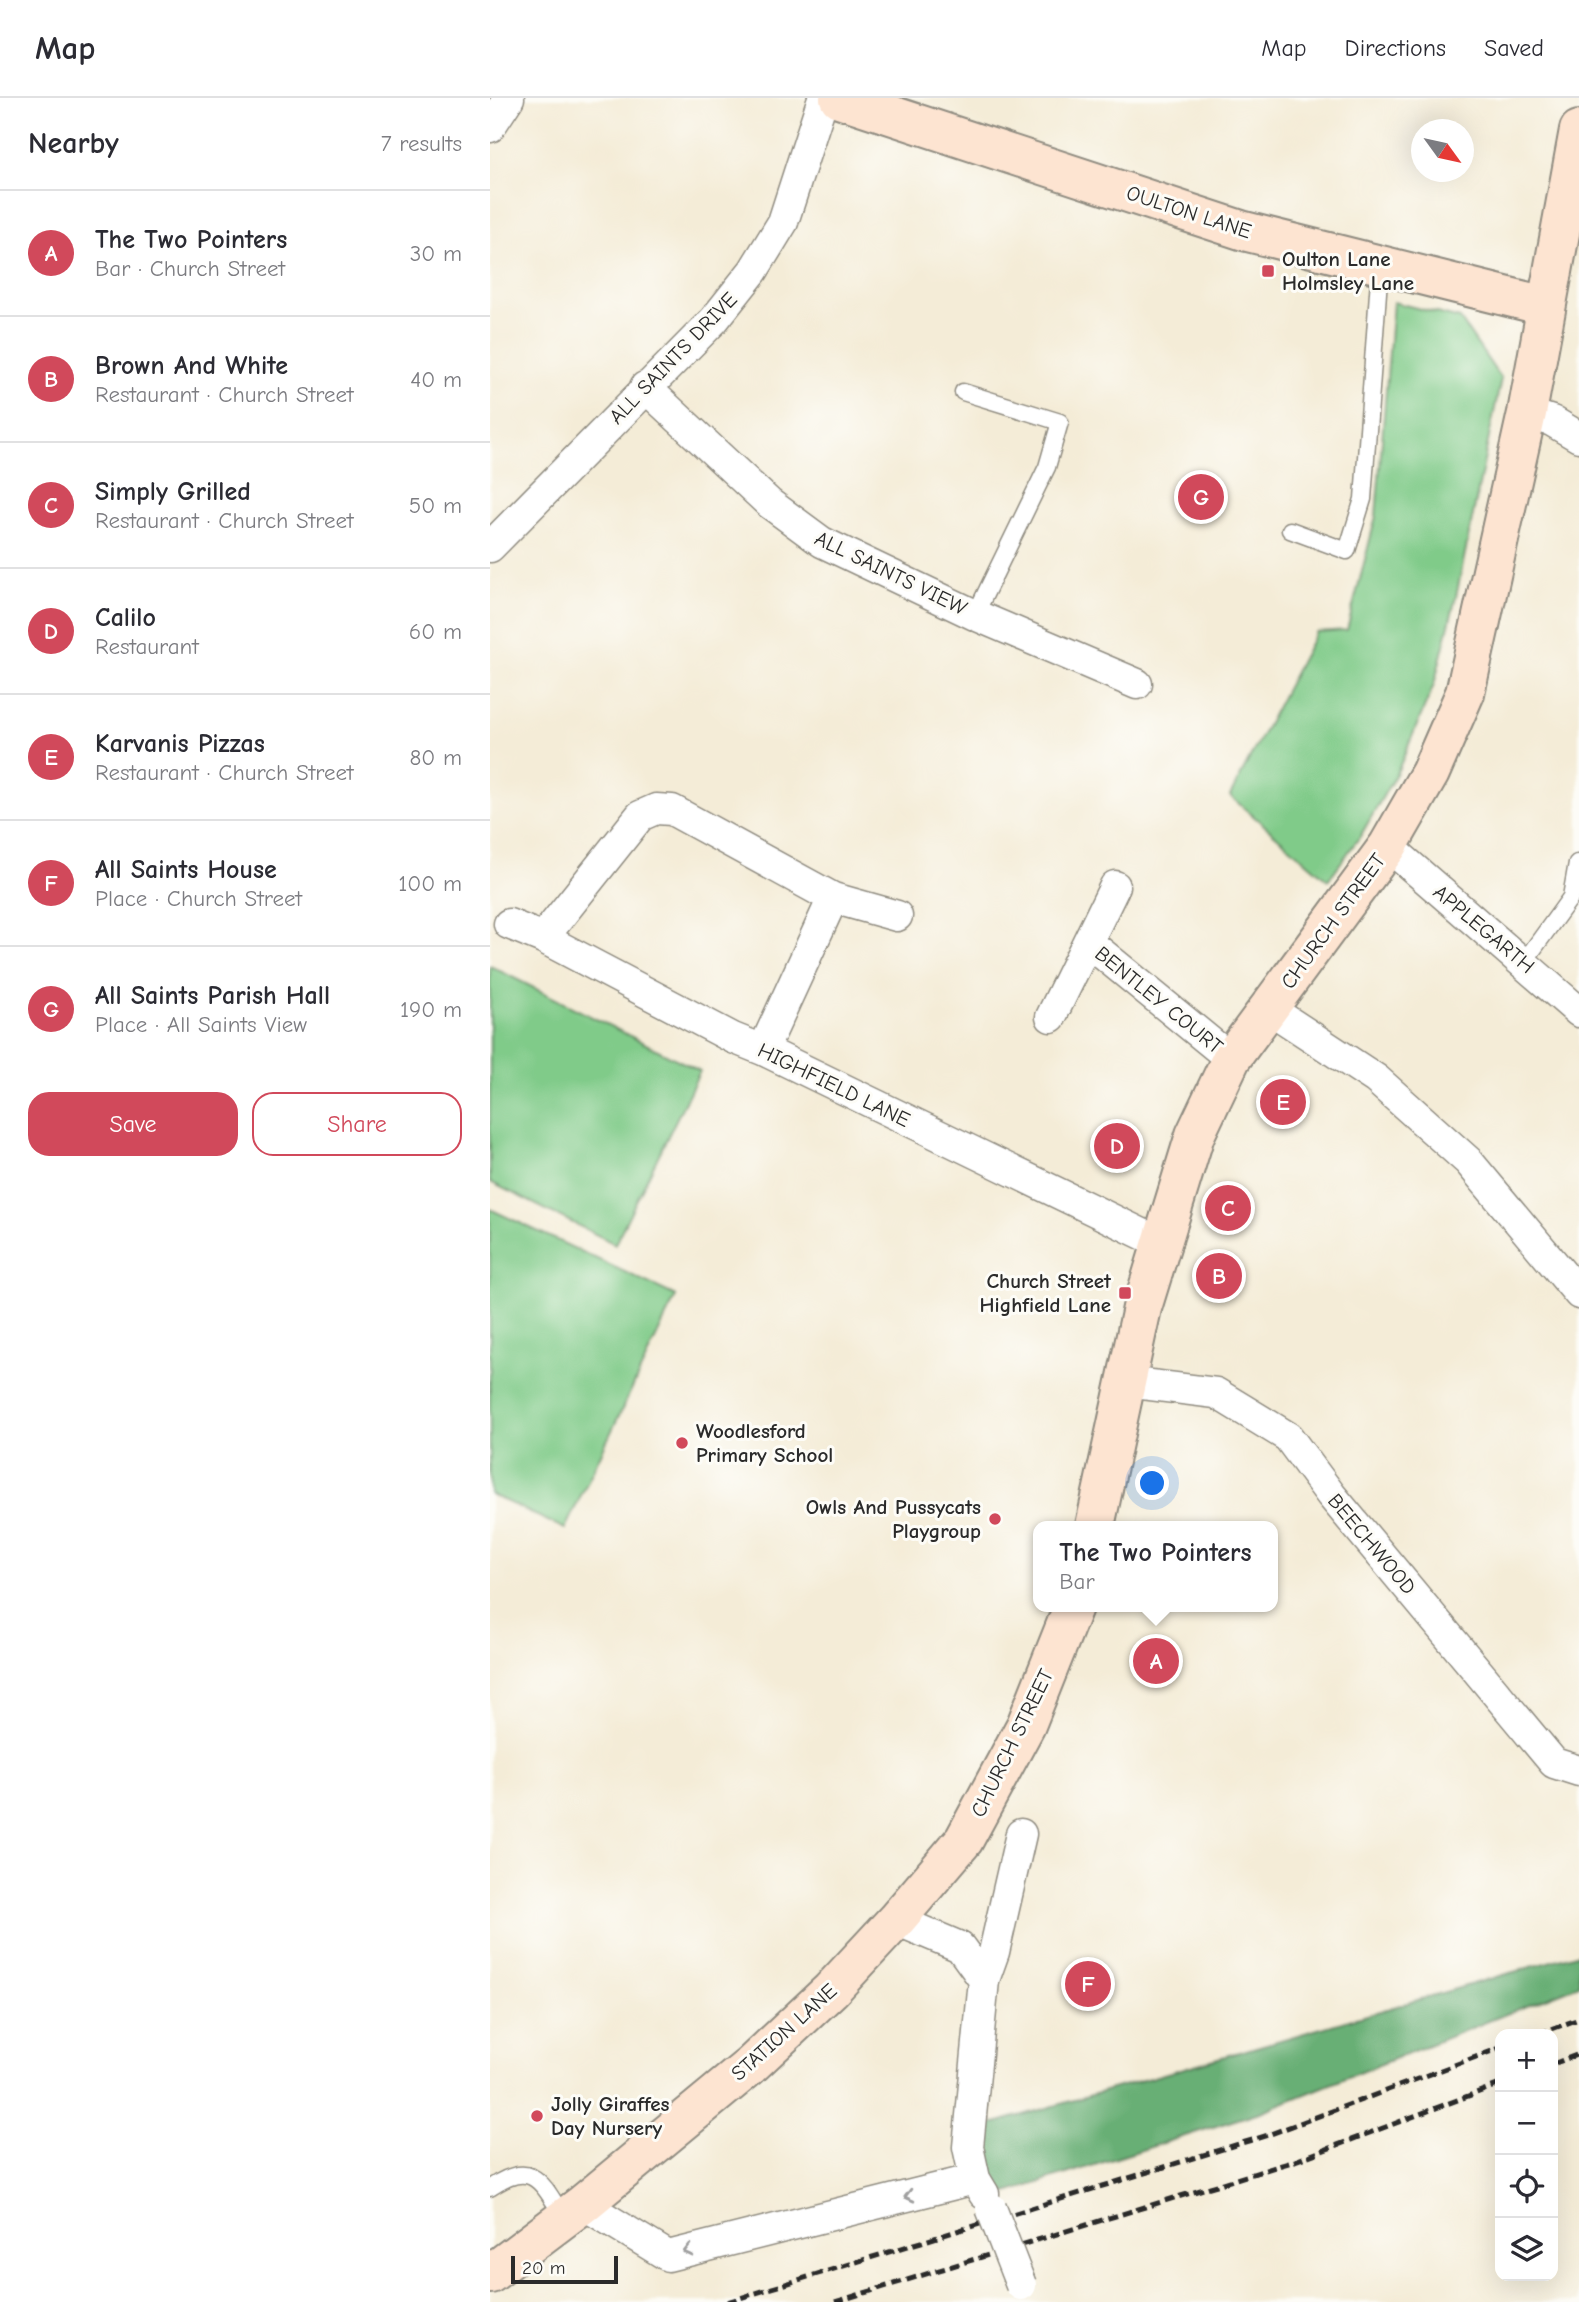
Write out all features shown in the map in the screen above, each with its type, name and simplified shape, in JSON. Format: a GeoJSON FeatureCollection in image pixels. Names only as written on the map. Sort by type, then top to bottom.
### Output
{"type":"FeatureCollection","features":[{"type":"Feature","properties":{"kind":"street"},"geometry":{"type":"LineString","coordinates":[[490,127],[509,98]]}},
{"type":"Feature","properties":{"kind":"street","name":"ALL SAINTS DRIVE"},"geometry":{"type":"LineString","coordinates":[[490,547],[714,320],[753,271],[783,222],[823,98]]}},
{"type":"Feature","properties":{"kind":"street","name":"OULTON LANE"},"geometry":{"type":"LineString","coordinates":[[839,98],[1244,231],[1545,306]]}},
{"type":"Feature","properties":{"kind":"street","name":"CHURCH STREET"},"geometry":{"type":"LineString","coordinates":[[1096,1521],[1126,1382],[1161,1243],[1195,1135],[1231,1059],[1388,846],[1430,773],[1465,693],[1527,413],[1579,130]]}},
{"type":"Feature","properties":{"kind":"street","name":"ALL SAINTS VIEW"},"geometry":{"type":"LineString","coordinates":[[645,387],[769,503],[822,542],[975,615],[1137,684]]}},
{"type":"Feature","properties":{"kind":"street"},"geometry":{"type":"LineString","coordinates":[[1527,413],[1552,421],[1579,437]]}},
{"type":"Feature","properties":{"kind":"street"},"geometry":{"type":"LineString","coordinates":[[543,938],[640,816],[656,809],[672,810],[833,898],[897,916]]}},
{"type":"Feature","properties":{"kind":"street","name":"APPLEGARTH"},"geometry":{"type":"LineString","coordinates":[[1388,846],[1579,1012]]}},
{"type":"Feature","properties":{"kind":"street","name":"BENTLEY COURT"},"geometry":{"type":"LineString","coordinates":[[1051,1017],[1115,886]]}},
{"type":"Feature","properties":{"kind":"street"},"geometry":{"type":"LineString","coordinates":[[763,1050],[833,898]]}},
{"type":"Feature","properties":{"kind":"street","name":"HIGHFIELD LANE"},"geometry":{"type":"LineString","coordinates":[[509,924],[543,938],[733,1038],[763,1050],[1161,1243]]}},
{"type":"Feature","properties":{"kind":"street","name":"BENTLEY COURT"},"geometry":{"type":"LineString","coordinates":[[1088,942],[1231,1059]]}},
{"type":"Feature","properties":{"kind":"street"},"geometry":{"type":"LineString","coordinates":[[1268,1008],[1376,1079],[1468,1161],[1579,1294]]}},
{"type":"Feature","properties":{"kind":"street","name":"BEECHWOOD"},"geometry":{"type":"LineString","coordinates":[[1126,1382],[1216,1393],[1288,1437],[1331,1495],[1554,1763],[1579,1771]]}},
{"type":"Feature","properties":{"kind":"street","name":"CHURCH STREET"},"geometry":{"type":"LineString","coordinates":[[964,1840],[1026,1725],[1071,1612]]}},
{"type":"Feature","properties":{"kind":"street"},"geometry":{"type":"LineString","coordinates":[[1021,1834],[994,1952],[984,1980],[968,2147],[975,2179],[991,2208],[1022,2293]]}},
{"type":"Feature","properties":{"kind":"street","name":"STATION LANE"},"geometry":{"type":"LineString","coordinates":[[490,2274],[573,2211],[750,2066],[831,1990],[896,1920],[964,1840]]}},
{"type":"Feature","properties":{"kind":"street"},"geometry":{"type":"LineString","coordinates":[[896,1920],[960,1947],[984,1980]]}},
{"type":"Feature","properties":{"kind":"street"},"geometry":{"type":"LineString","coordinates":[[573,2211],[668,2256],[975,2179]]}},
{"type":"Feature","properties":{"kind":"lane"},"geometry":{"type":"LineString","coordinates":[[1290,530],[1347,551],[1363,499],[1380,265]]}},
{"type":"Feature","properties":{"kind":"lane"},"geometry":{"type":"LineString","coordinates":[[962,392],[1060,422],[1047,467],[975,615]]}},
{"type":"Feature","properties":{"kind":"lane"},"geometry":{"type":"LineString","coordinates":[[1524,962],[1571,897],[1577,863]]}},
{"type":"Feature","properties":{"kind":"lane"},"geometry":{"type":"LineString","coordinates":[[490,2188],[509,2176],[518,2174],[534,2177],[573,2211]]}},
{"type":"Feature","properties":{"kind":"green space"},"geometry":{"type":"Polygon","coordinates":[[[1393,302],[1460,319],[1501,379],[1456,597],[1434,685],[1398,770],[1361,835],[1328,880],[1230,796],[1316,632],[1347,630],[1376,516],[1393,302]]]}},
{"type":"Feature","properties":{"kind":"green space"},"geometry":{"type":"Polygon","coordinates":[[[490,966],[700,1071],[615,1244],[490,1182],[490,966]]]}},
{"type":"Feature","properties":{"kind":"green space"},"geometry":{"type":"Polygon","coordinates":[[[490,1209],[676,1296],[565,1529],[490,1494],[490,1209]]]}},
{"type":"Feature","properties":{"kind":"green space"},"geometry":{"type":"Polygon","coordinates":[[[1579,1953],[1579,1985],[1263,2111],[998,2196],[988,2161],[985,2126],[1579,1953]]]}},
{"type":"Feature","properties":{"kind":"railway"},"geometry":{"type":"LineString","coordinates":[[1552,2029],[1579,2019]]}},
{"type":"Feature","properties":{"kind":"railway"},"geometry":{"type":"LineString","coordinates":[[727,2302],[1268,2135],[1495,2050]]}},
{"type":"Feature","properties":{"kind":"railway"},"geometry":{"type":"LineString","coordinates":[[1558,2062],[1579,2054]]}},
{"type":"Feature","properties":{"kind":"railway"},"geometry":{"type":"LineString","coordinates":[[835,2302],[1295,2161],[1495,2086]]}},
{"type":"Feature","properties":{"kind":"place","name":"Oulton Lane Holmsley Lane"},"geometry":{"type":"Point","coordinates":[1268,271]}},
{"type":"Feature","properties":{"kind":"place","name":"All Saints Parish Hall"},"geometry":{"type":"Point","coordinates":[1201,497]}},
{"type":"Feature","properties":{"kind":"place","name":"Karvanis Pizzas"},"geometry":{"type":"Point","coordinates":[1283,1102]}},
{"type":"Feature","properties":{"kind":"place","name":"Calilo"},"geometry":{"type":"Point","coordinates":[1117,1146]}},
{"type":"Feature","properties":{"kind":"place","name":"Simply Grilled"},"geometry":{"type":"Point","coordinates":[1228,1208]}},
{"type":"Feature","properties":{"kind":"place","name":"Brown And White"},"geometry":{"type":"Point","coordinates":[1219,1276]}},
{"type":"Feature","properties":{"kind":"place","name":"Church Street Highfield Lane"},"geometry":{"type":"Point","coordinates":[1125,1293]}},
{"type":"Feature","properties":{"kind":"place","name":"Woodlesford Primary School"},"geometry":{"type":"Point","coordinates":[682,1443]}},
{"type":"Feature","properties":{"kind":"place","name":"Owls And Pussycats Playgroup"},"geometry":{"type":"Point","coordinates":[995,1519]}},
{"type":"Feature","properties":{"kind":"place","name":"The Two Pointers"},"geometry":{"type":"Point","coordinates":[1156,1661]}},
{"type":"Feature","properties":{"kind":"place","name":"All Saints House"},"geometry":{"type":"Point","coordinates":[1088,1984]}},
{"type":"Feature","properties":{"kind":"place","name":"Jolly Giraffes Day Nursery"},"geometry":{"type":"Point","coordinates":[537,2116]}}]}
